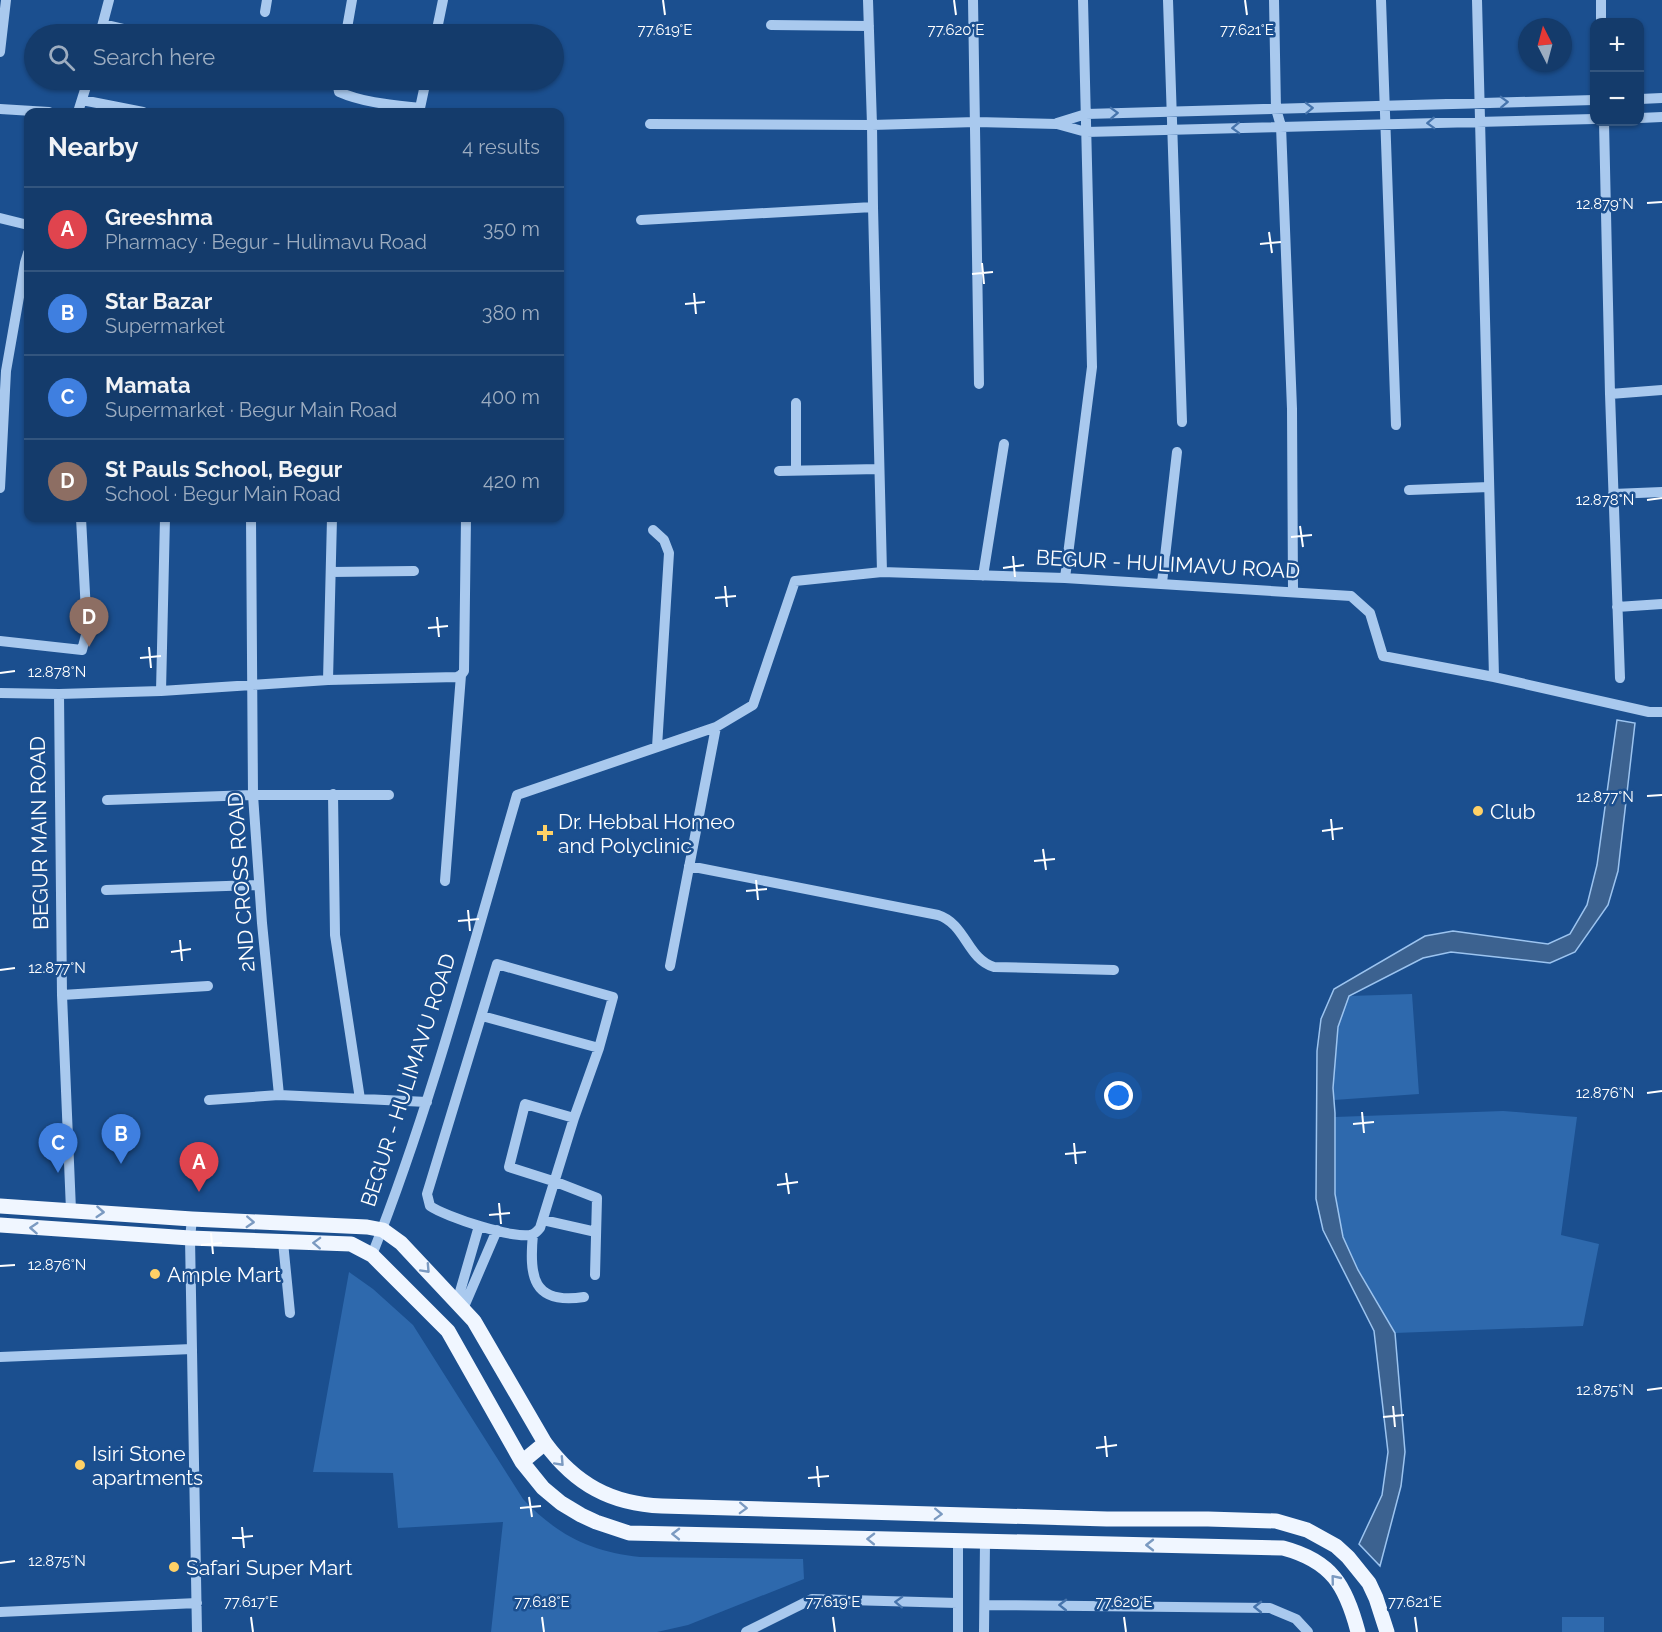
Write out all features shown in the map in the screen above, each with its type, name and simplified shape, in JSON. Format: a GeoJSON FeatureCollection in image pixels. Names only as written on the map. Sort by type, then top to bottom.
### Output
{"type":"FeatureCollection","features":[{"type":"Feature","properties":{"kind":"main road","name":"BEGUR - HULIMAVU ROAD"},"geometry":{"type":"LineString","coordinates":[[0,1206],[192,1219],[367,1227],[383,1230]]}},
{"type":"Feature","properties":{"kind":"main road"},"geometry":{"type":"LineString","coordinates":[[0,1225],[190,1238],[351,1244],[372,1255],[448,1331],[522,1462],[543,1488],[561,1503],[596,1522],[629,1533],[1283,1548],[1296,1551],[1319,1563],[1338,1582],[1352,1608],[1358,1632]]}},
{"type":"Feature","properties":{"kind":"main road"},"geometry":{"type":"LineString","coordinates":[[383,1230],[401,1243],[474,1321],[545,1443],[565,1468],[591,1487],[618,1500],[648,1505],[1107,1519],[1276,1521],[1308,1530],[1336,1546],[1360,1569],[1376,1598],[1387,1632]]}},
{"type":"Feature","properties":{"kind":"main road"},"geometry":{"type":"LineString","coordinates":[[522,1462],[545,1443]]}},
{"type":"Feature","properties":{"kind":"main road"},"geometry":{"type":"LineString","coordinates":[[1107,1519],[1108,1545]]}},
{"type":"Feature","properties":{"kind":"street"},"geometry":{"type":"LineString","coordinates":[[0,52],[6,0]]}},
{"type":"Feature","properties":{"kind":"street"},"geometry":{"type":"LineString","coordinates":[[102,24],[109,0]]}},
{"type":"Feature","properties":{"kind":"street"},"geometry":{"type":"LineString","coordinates":[[265,12],[267,0]]}},
{"type":"Feature","properties":{"kind":"street"},"geometry":{"type":"LineString","coordinates":[[348,24],[352,0]]}},
{"type":"Feature","properties":{"kind":"street"},"geometry":{"type":"LineString","coordinates":[[438,24],[443,0]]}},
{"type":"Feature","properties":{"kind":"street"},"geometry":{"type":"LineString","coordinates":[[868,0],[882,572]]}},
{"type":"Feature","properties":{"kind":"street"},"geometry":{"type":"LineString","coordinates":[[973,0],[979,384]]}},
{"type":"Feature","properties":{"kind":"street"},"geometry":{"type":"LineString","coordinates":[[1065,578],[1092,367],[1083,0]]}},
{"type":"Feature","properties":{"kind":"street"},"geometry":{"type":"LineString","coordinates":[[1168,0],[1182,422]]}},
{"type":"Feature","properties":{"kind":"street"},"geometry":{"type":"LineString","coordinates":[[1274,0],[1276,109],[1281,126],[1292,409],[1293,591]]}},
{"type":"Feature","properties":{"kind":"street"},"geometry":{"type":"LineString","coordinates":[[1381,0],[1396,424]]}},
{"type":"Feature","properties":{"kind":"street"},"geometry":{"type":"LineString","coordinates":[[1477,0],[1494,677]]}},
{"type":"Feature","properties":{"kind":"street"},"geometry":{"type":"LineString","coordinates":[[1601,0],[1601,18]]}},
{"type":"Feature","properties":{"kind":"street"},"geometry":{"type":"LineString","coordinates":[[771,26],[869,26]]}},
{"type":"Feature","properties":{"kind":"street"},"geometry":{"type":"LineString","coordinates":[[79,108],[85,90]]}},
{"type":"Feature","properties":{"kind":"street"},"geometry":{"type":"LineString","coordinates":[[338,90],[346,95],[383,108],[420,108],[424,90]]}},
{"type":"Feature","properties":{"kind":"street"},"geometry":{"type":"LineString","coordinates":[[1644,99],[1662,98]]}},
{"type":"Feature","properties":{"kind":"street"},"geometry":{"type":"LineString","coordinates":[[82,100],[123,108]]}},
{"type":"Feature","properties":{"kind":"street"},"geometry":{"type":"LineString","coordinates":[[1057,124],[1086,114],[1590,100]]}},
{"type":"Feature","properties":{"kind":"street"},"geometry":{"type":"LineString","coordinates":[[0,109],[24,110]]}},
{"type":"Feature","properties":{"kind":"street"},"geometry":{"type":"LineString","coordinates":[[1644,118],[1662,117]]}},
{"type":"Feature","properties":{"kind":"street"},"geometry":{"type":"LineString","coordinates":[[650,124],[872,125],[976,122],[1057,124],[1086,132],[1590,119]]}},
{"type":"Feature","properties":{"kind":"street"},"geometry":{"type":"LineString","coordinates":[[1604,126],[1610,394],[1620,678]]}},
{"type":"Feature","properties":{"kind":"street"},"geometry":{"type":"LineString","coordinates":[[641,220],[873,207]]}},
{"type":"Feature","properties":{"kind":"street"},"geometry":{"type":"LineString","coordinates":[[0,218],[24,224]]}},
{"type":"Feature","properties":{"kind":"street"},"geometry":{"type":"LineString","coordinates":[[0,488],[3,372],[24,274]]}},
{"type":"Feature","properties":{"kind":"street"},"geometry":{"type":"LineString","coordinates":[[1610,394],[1662,390]]}},
{"type":"Feature","properties":{"kind":"street"},"geometry":{"type":"LineString","coordinates":[[796,403],[796,471]]}},
{"type":"Feature","properties":{"kind":"street"},"geometry":{"type":"LineString","coordinates":[[983,576],[1004,444]]}},
{"type":"Feature","properties":{"kind":"street"},"geometry":{"type":"LineString","coordinates":[[1162,583],[1177,452]]}},
{"type":"Feature","properties":{"kind":"street"},"geometry":{"type":"LineString","coordinates":[[779,471],[879,469]]}},
{"type":"Feature","properties":{"kind":"street"},"geometry":{"type":"LineString","coordinates":[[1409,490],[1489,487]]}},
{"type":"Feature","properties":{"kind":"street"},"geometry":{"type":"LineString","coordinates":[[1613,494],[1662,492]]}},
{"type":"Feature","properties":{"kind":"street"},"geometry":{"type":"LineString","coordinates":[[0,641],[82,650],[87,631],[81,522]]}},
{"type":"Feature","properties":{"kind":"street"},"geometry":{"type":"LineString","coordinates":[[161,691],[165,522]]}},
{"type":"Feature","properties":{"kind":"street","name":"2ND CROSS ROAD"},"geometry":{"type":"LineString","coordinates":[[251,522],[253,795],[279,1095]]}},
{"type":"Feature","properties":{"kind":"street"},"geometry":{"type":"LineString","coordinates":[[328,680],[332,522]]}},
{"type":"Feature","properties":{"kind":"street"},"geometry":{"type":"LineString","coordinates":[[445,881],[461,675],[464,671],[466,522]]}},
{"type":"Feature","properties":{"kind":"street"},"geometry":{"type":"LineString","coordinates":[[653,530],[664,540],[669,554],[657,747]]}},
{"type":"Feature","properties":{"kind":"street"},"geometry":{"type":"LineString","coordinates":[[331,572],[414,571]]}},
{"type":"Feature","properties":{"kind":"street","name":"BEGUR - HULIMAVU ROAD"},"geometry":{"type":"LineString","coordinates":[[372,1255],[383,1230],[427,1102],[517,795],[716,727],[753,705],[795,581],[882,572],[1065,578],[1351,596],[1370,613],[1383,656],[1494,677],[1649,712],[1662,712]]}},
{"type":"Feature","properties":{"kind":"street"},"geometry":{"type":"LineString","coordinates":[[1617,607],[1662,604]]}},
{"type":"Feature","properties":{"kind":"street"},"geometry":{"type":"LineString","coordinates":[[0,693],[161,691],[328,680],[457,677],[461,675]]}},
{"type":"Feature","properties":{"kind":"street","name":"BEGUR MAIN ROAD"},"geometry":{"type":"LineString","coordinates":[[59,694],[62,994],[71,1210]]}},
{"type":"Feature","properties":{"kind":"street"},"geometry":{"type":"LineString","coordinates":[[670,966],[716,727]]}},
{"type":"Feature","properties":{"kind":"street"},"geometry":{"type":"LineString","coordinates":[[333,794],[335,935],[360,1099]]}},
{"type":"Feature","properties":{"kind":"street"},"geometry":{"type":"LineString","coordinates":[[107,800],[253,795],[389,795]]}},
{"type":"Feature","properties":{"kind":"street"},"geometry":{"type":"LineString","coordinates":[[689,866],[947,918],[954,923],[981,961],[994,967],[1114,970]]}},
{"type":"Feature","properties":{"kind":"street"},"geometry":{"type":"LineString","coordinates":[[106,890],[259,885]]}},
{"type":"Feature","properties":{"kind":"street"},"geometry":{"type":"LineString","coordinates":[[497,964],[613,997],[599,1048],[574,1118],[540,1228],[533,1234],[522,1235],[497,1230],[438,1212],[430,1206],[427,1194],[497,964]]}},
{"type":"Feature","properties":{"kind":"street"},"geometry":{"type":"LineString","coordinates":[[62,994],[208,986]]}},
{"type":"Feature","properties":{"kind":"street"},"geometry":{"type":"LineString","coordinates":[[482,1016],[599,1048]]}},
{"type":"Feature","properties":{"kind":"street"},"geometry":{"type":"LineString","coordinates":[[209,1100],[279,1095],[427,1102]]}},
{"type":"Feature","properties":{"kind":"street"},"geometry":{"type":"LineString","coordinates":[[574,1118],[525,1104],[509,1167],[597,1198],[596,1275]]}},
{"type":"Feature","properties":{"kind":"street"},"geometry":{"type":"LineString","coordinates":[[192,1219],[190,1238],[197,1632]]}},
{"type":"Feature","properties":{"kind":"street"},"geometry":{"type":"LineString","coordinates":[[543,1220],[596,1232]]}},
{"type":"Feature","properties":{"kind":"street"},"geometry":{"type":"LineString","coordinates":[[460,1306],[479,1226]]}},
{"type":"Feature","properties":{"kind":"street"},"geometry":{"type":"LineString","coordinates":[[460,1306],[497,1230]]}},
{"type":"Feature","properties":{"kind":"street"},"geometry":{"type":"LineString","coordinates":[[533,1234],[531,1260],[534,1277],[541,1290],[550,1296],[567,1299],[584,1297]]}},
{"type":"Feature","properties":{"kind":"street"},"geometry":{"type":"LineString","coordinates":[[283,1242],[290,1313]]}},
{"type":"Feature","properties":{"kind":"street"},"geometry":{"type":"LineString","coordinates":[[0,1358],[192,1349]]}},
{"type":"Feature","properties":{"kind":"street"},"geometry":{"type":"LineString","coordinates":[[958,1541],[958,1632]]}},
{"type":"Feature","properties":{"kind":"street"},"geometry":{"type":"LineString","coordinates":[[984,1632],[986,1542]]}},
{"type":"Feature","properties":{"kind":"street"},"geometry":{"type":"LineString","coordinates":[[746,1632],[812,1599],[957,1603]]}},
{"type":"Feature","properties":{"kind":"street"},"geometry":{"type":"LineString","coordinates":[[0,1612],[197,1603]]}},
{"type":"Feature","properties":{"kind":"street"},"geometry":{"type":"LineString","coordinates":[[985,1605],[1270,1608],[1296,1619],[1308,1632]]}},
{"type":"Feature","properties":{"kind":"shaded area"},"geometry":{"type":"Polygon","coordinates":[[[1617,720],[1635,723],[1618,871],[1608,905],[1575,952],[1550,963],[1451,952],[1423,958],[1349,996],[1338,1027],[1333,1088],[1335,1194],[1343,1237],[1358,1270],[1395,1333],[1405,1452],[1401,1486],[1380,1566],[1359,1544],[1382,1495],[1388,1452],[1374,1331],[1323,1230],[1316,1199],[1317,1051],[1321,1019],[1334,989],[1425,936],[1453,931],[1548,944],[1570,934],[1587,905],[1597,865],[1617,720]]]}},
{"type":"Feature","properties":{"kind":"shaded area"},"geometry":{"type":"Polygon","coordinates":[[[1412,994],[1419,1094],[1334,1100],[1338,1027],[1349,996],[1412,994]]]}},
{"type":"Feature","properties":{"kind":"shaded area"},"geometry":{"type":"Polygon","coordinates":[[[1503,1111],[1577,1117],[1561,1235],[1599,1244],[1583,1326],[1395,1333],[1358,1270],[1343,1237],[1335,1194],[1335,1117],[1503,1111]]]}},
{"type":"Feature","properties":{"kind":"shaded area"},"geometry":{"type":"Polygon","coordinates":[[[349,1272],[373,1289],[413,1325],[523,1499],[562,1532],[590,1546],[622,1555],[803,1559],[804,1579],[688,1625],[657,1632],[491,1632],[503,1522],[398,1528],[393,1473],[313,1472],[349,1272]]]}},
{"type":"Feature","properties":{"kind":"shaded area"},"geometry":{"type":"Polygon","coordinates":[[[1562,1617],[1604,1617],[1604,1632],[1562,1632],[1562,1617]]]}},
{"type":"Feature","properties":{"kind":"place","name":"St Pauls School, Begur"},"geometry":{"type":"Point","coordinates":[89,647]}},
{"type":"Feature","properties":{"kind":"place","name":"Club"},"geometry":{"type":"Point","coordinates":[1478,811]}},
{"type":"Feature","properties":{"kind":"place","name":"Dr. Hebbal Homeo and Polyclinic"},"geometry":{"type":"Point","coordinates":[545,833]}},
{"type":"Feature","properties":{"kind":"place","name":"Star Bazar"},"geometry":{"type":"Point","coordinates":[121,1164]}},
{"type":"Feature","properties":{"kind":"place","name":"Mamata"},"geometry":{"type":"Point","coordinates":[58,1173]}},
{"type":"Feature","properties":{"kind":"place","name":"Greeshma"},"geometry":{"type":"Point","coordinates":[199,1192]}},
{"type":"Feature","properties":{"kind":"place","name":"Ample Mart"},"geometry":{"type":"Point","coordinates":[155,1274]}},
{"type":"Feature","properties":{"kind":"place","name":"Isiri Stone apartments"},"geometry":{"type":"Point","coordinates":[80,1465]}},
{"type":"Feature","properties":{"kind":"place","name":"Safari Super Mart"},"geometry":{"type":"Point","coordinates":[174,1567]}}]}
